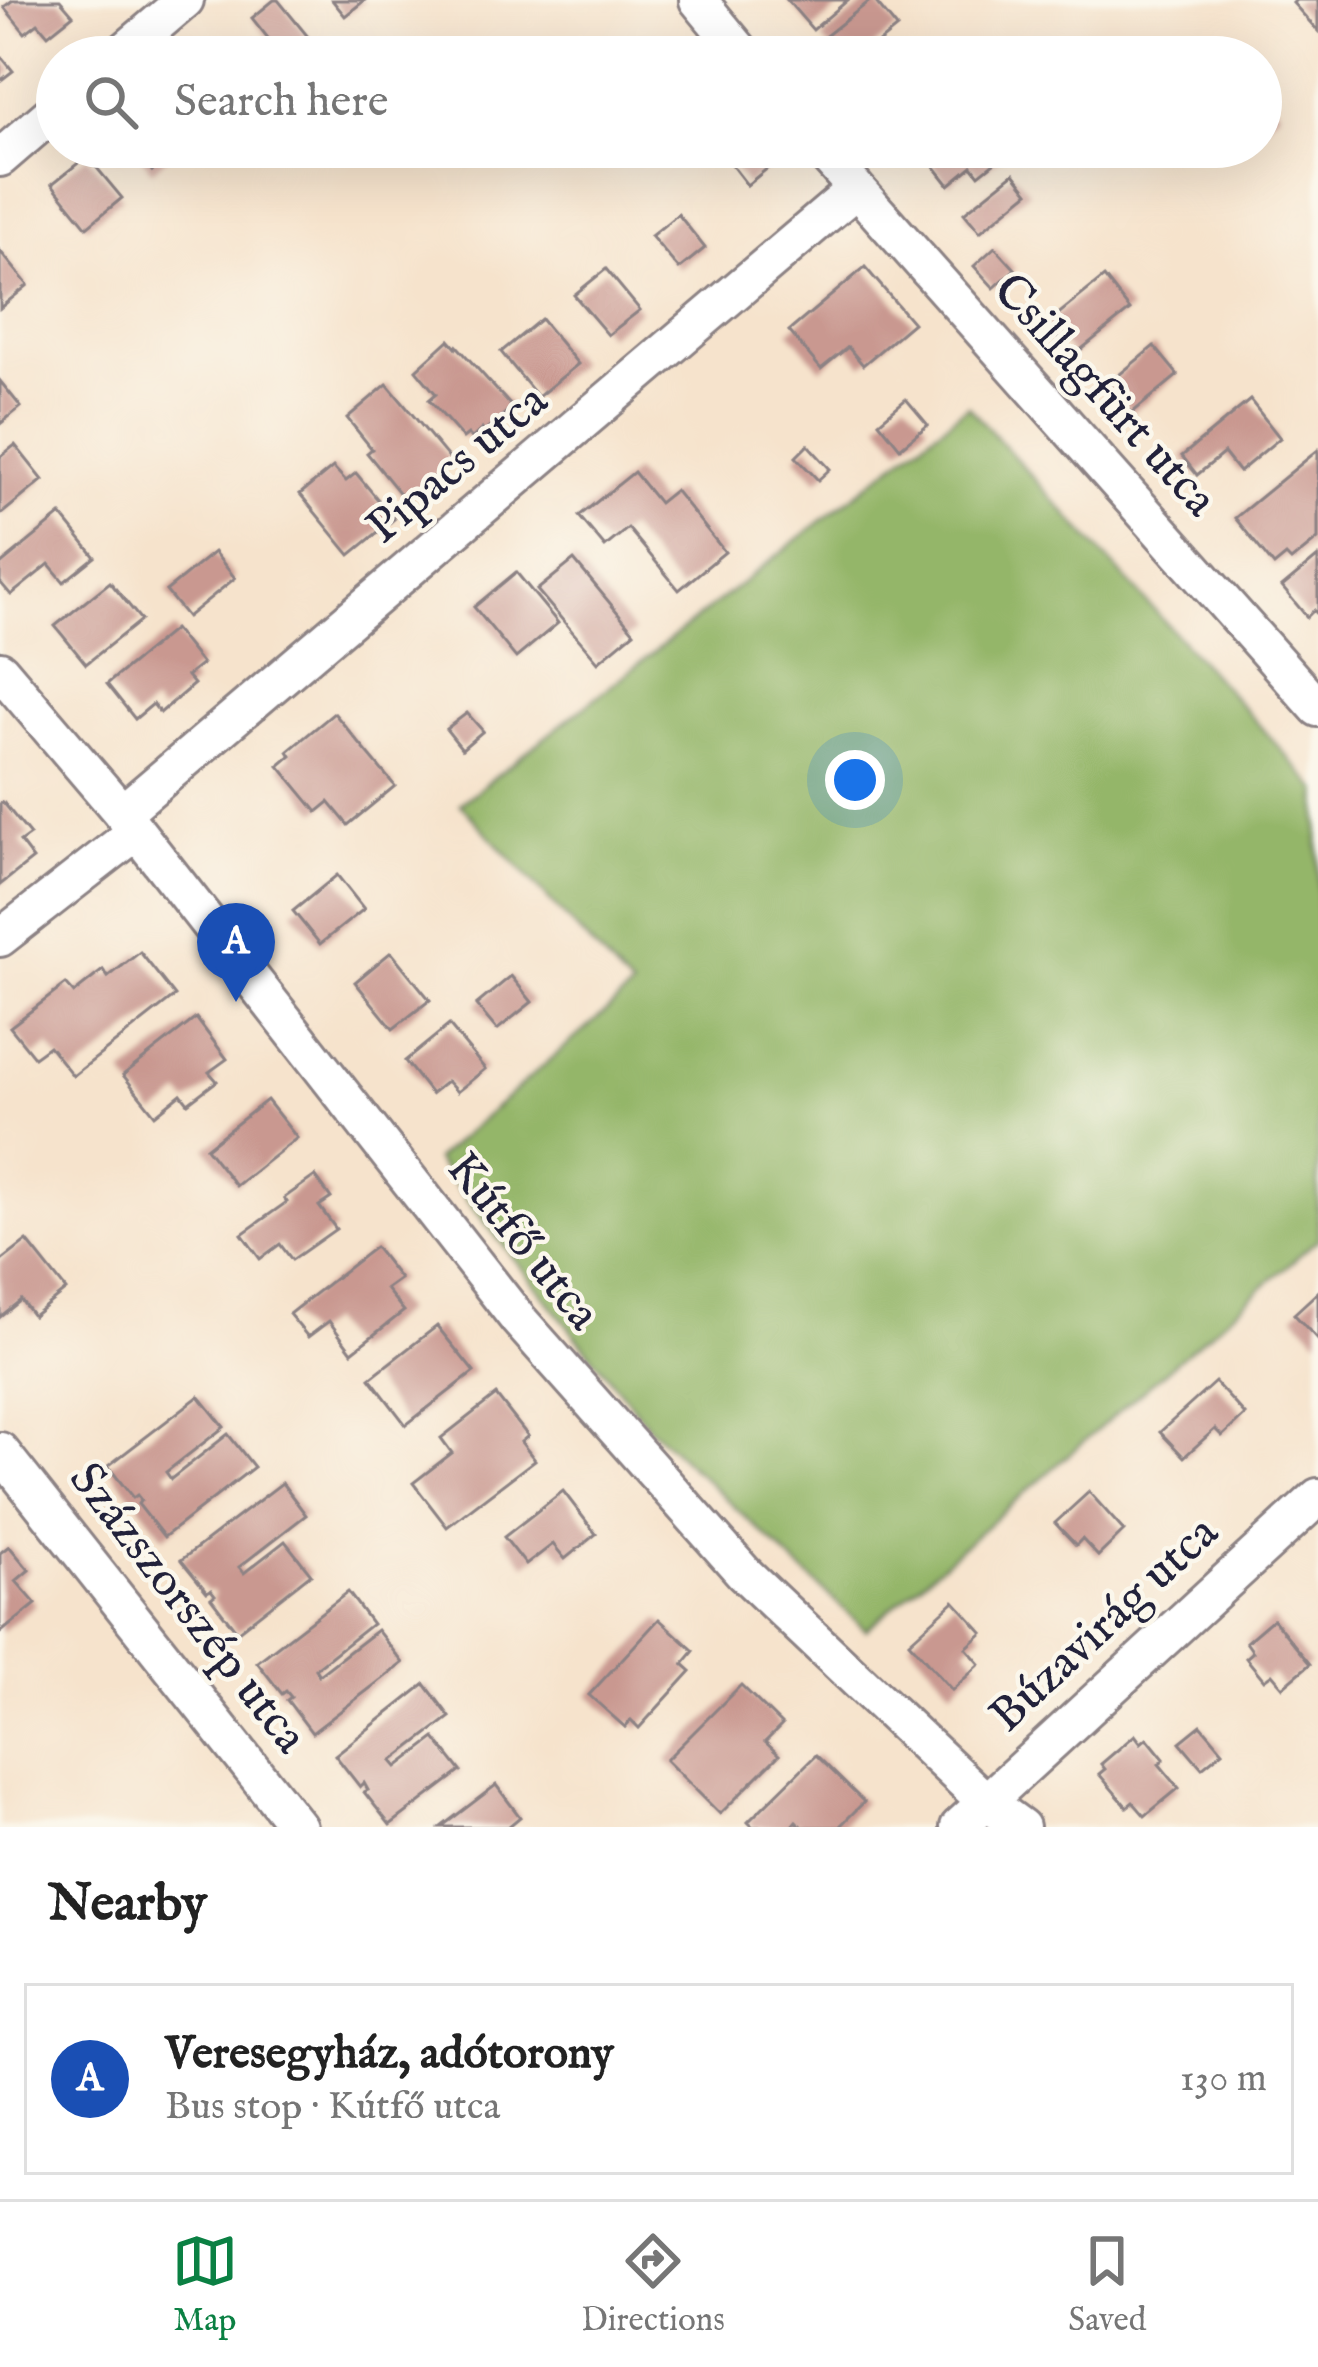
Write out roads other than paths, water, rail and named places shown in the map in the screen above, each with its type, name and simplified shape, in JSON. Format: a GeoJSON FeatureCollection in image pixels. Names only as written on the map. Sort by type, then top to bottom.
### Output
{"type":"FeatureCollection","features":[{"type":"Feature","properties":{"kind":"street"},"geometry":{"type":"LineString","coordinates":[[143,36],[185,0]]}},
{"type":"Feature","properties":{"kind":"street"},"geometry":{"type":"LineString","coordinates":[[704,2],[729,36]]}},
{"type":"Feature","properties":{"kind":"street"},"geometry":{"type":"LineString","coordinates":[[0,158],[36,128]]}},
{"type":"Feature","properties":{"kind":"street","name":"Csillagfürt utca"},"geometry":{"type":"LineString","coordinates":[[837,168],[1318,708]]}},
{"type":"Feature","properties":{"kind":"street","name":"Pipacs utca"},"geometry":{"type":"LineString","coordinates":[[0,938],[855,190]]}},
{"type":"Feature","properties":{"kind":"street","name":"Kútfő utca"},"geometry":{"type":"LineString","coordinates":[[0,670],[129,823],[518,1319],[744,1574],[972,1814],[1021,1827]]}},
{"type":"Feature","properties":{"kind":"street","name":"Százszorszép utca"},"geometry":{"type":"LineString","coordinates":[[0,1450],[298,1827]]}},
{"type":"Feature","properties":{"kind":"street","name":"Búzavirág utca"},"geometry":{"type":"LineString","coordinates":[[972,1814],[1318,1497]]}},
{"type":"Feature","properties":{"kind":"place","name":"Veresegyház, adótorony"},"geometry":{"type":"Point","coordinates":[236,1002]}}]}
